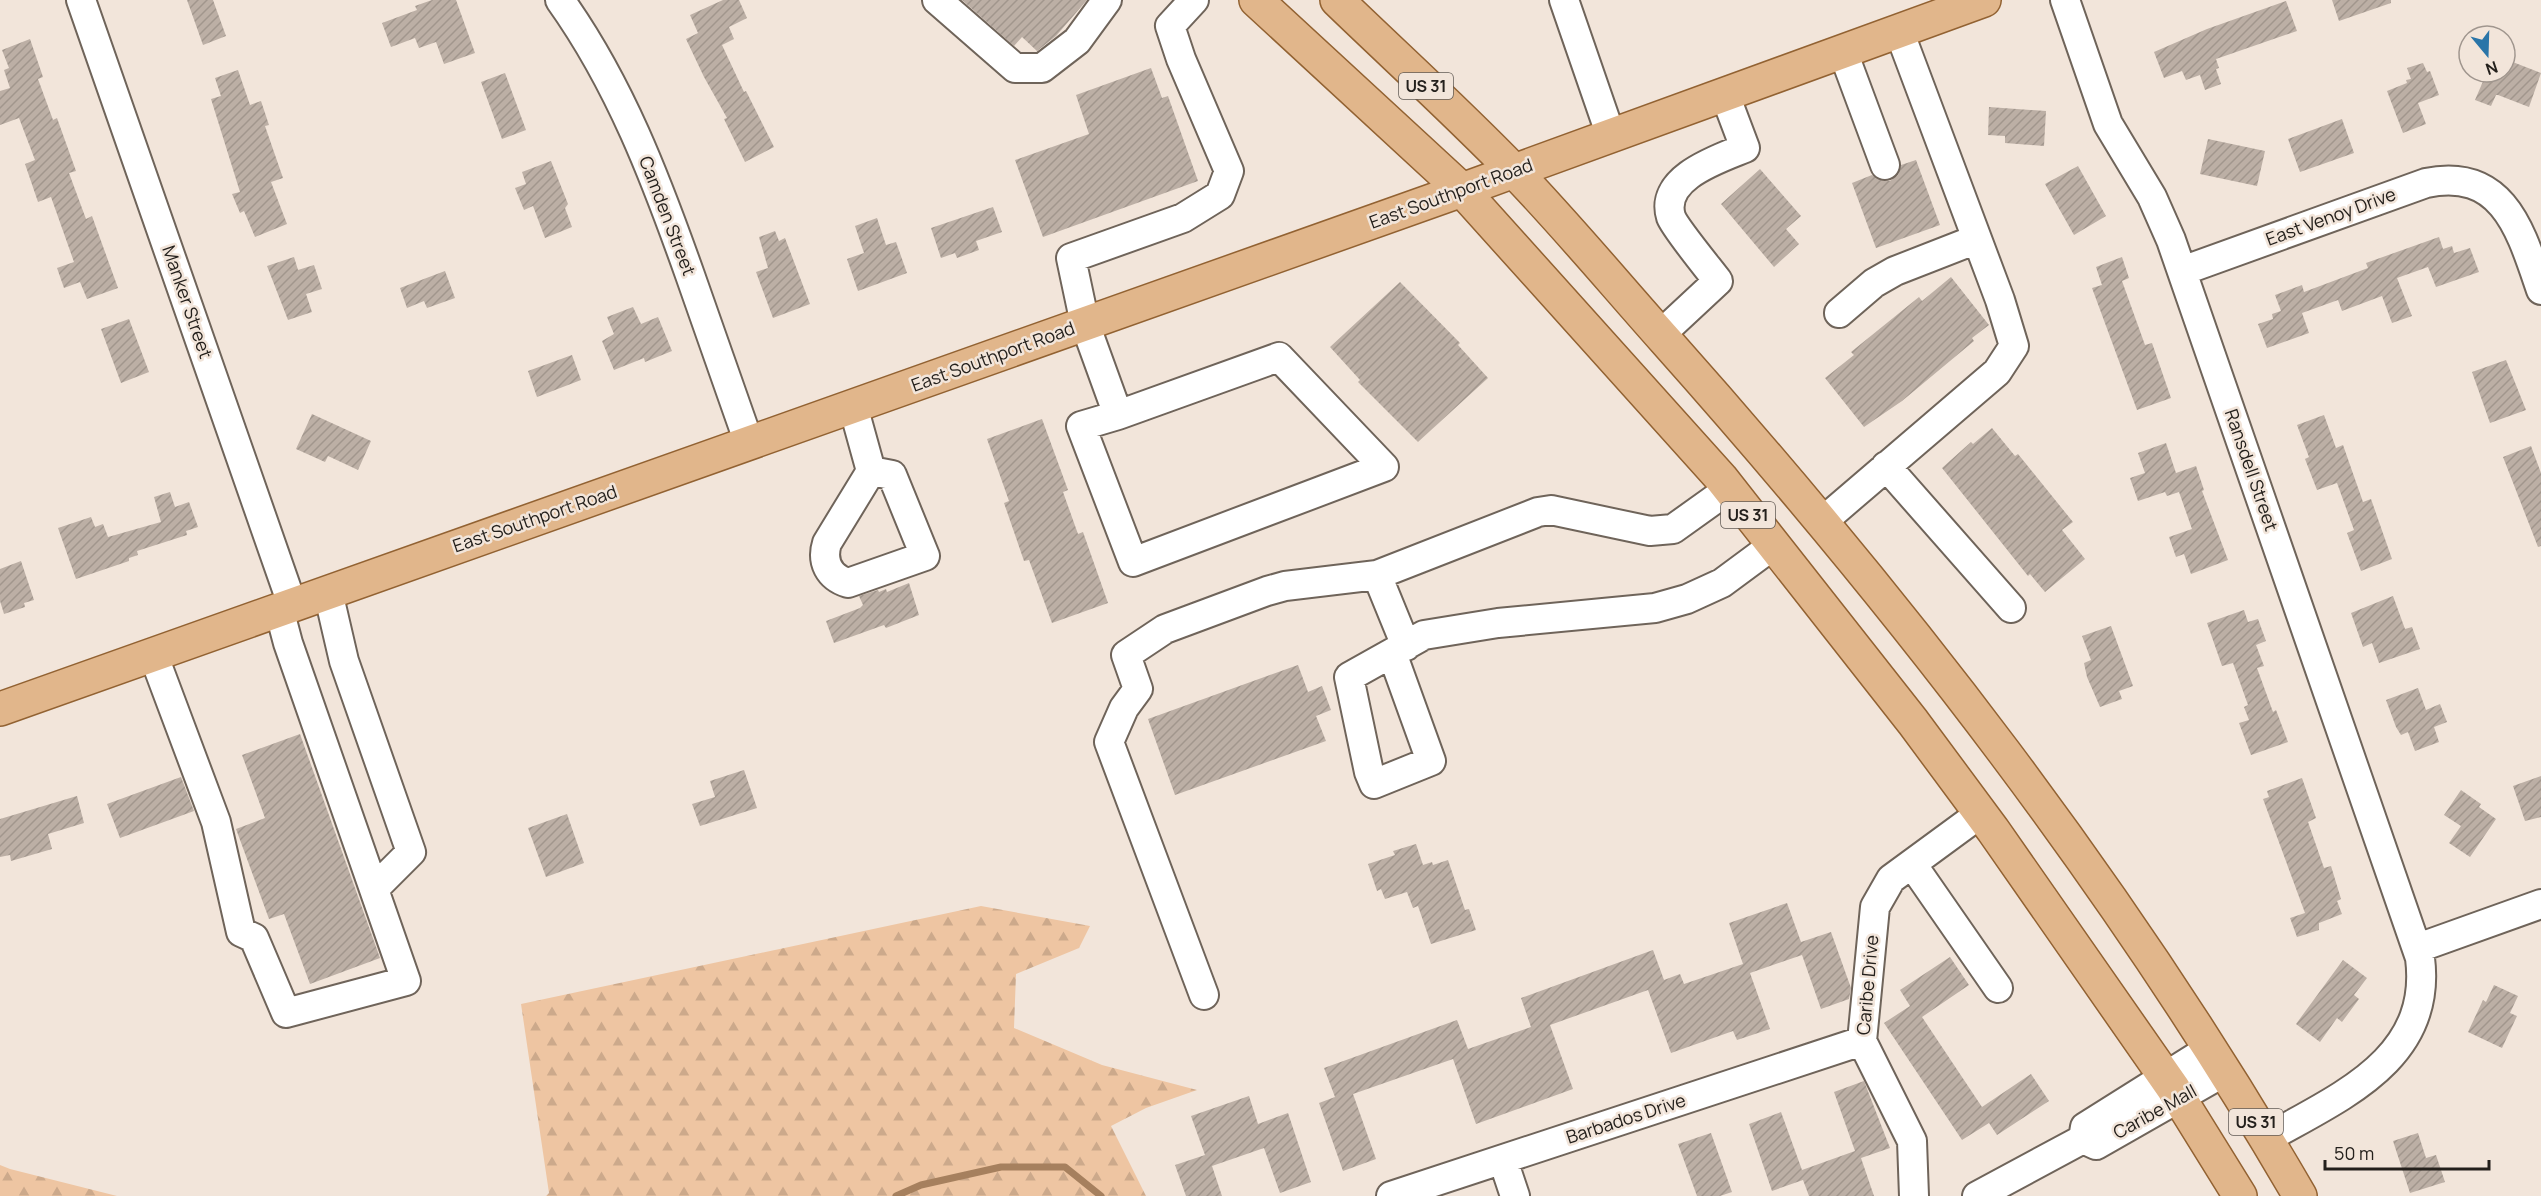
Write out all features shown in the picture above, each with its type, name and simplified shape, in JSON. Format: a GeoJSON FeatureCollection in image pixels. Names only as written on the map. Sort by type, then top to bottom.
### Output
{"type":"FeatureCollection","features":[{"type":"Feature","properties":{"kind":"main road","name":"US 31"},"geometry":{"type":"LineString","coordinates":[[1256,0],[1462,190],[1729,489],[1913,722],[1981,813],[2172,1088],[2240,1196]]}},
{"type":"Feature","properties":{"kind":"main road","name":"US 31"},"geometry":{"type":"LineString","coordinates":[[1337,0],[1515,171],[1823,521],[1896,611],[2091,868],[2217,1061],[2300,1196]]}},
{"type":"Feature","properties":{"kind":"main road","name":"East Southport Road"},"geometry":{"type":"LineString","coordinates":[[0,709],[1462,190],[1984,0]]}},
{"type":"Feature","properties":{"kind":"street","name":"Manker Street"},"geometry":{"type":"LineString","coordinates":[[81,0],[286,607],[288,643],[406,981],[286,1012],[254,938],[242,932],[216,822],[153,654]]}},
{"type":"Feature","properties":{"kind":"street","name":"Camden Street"},"geometry":{"type":"LineString","coordinates":[[560,0],[596,54],[632,126],[665,206],[749,443]]}},
{"type":"Feature","properties":{"kind":"street"},"geometry":{"type":"LineString","coordinates":[[937,0],[1015,68],[1042,68],[1077,41],[1107,0]]}},
{"type":"Feature","properties":{"kind":"street"},"geometry":{"type":"LineString","coordinates":[[1118,415],[1085,324],[1071,258],[1183,218],[1221,195],[1229,171],[1181,59],[1170,26],[1194,0]]}},
{"type":"Feature","properties":{"kind":"street"},"geometry":{"type":"LineString","coordinates":[[1564,0],[1611,136]]}},
{"type":"Feature","properties":{"kind":"street","name":"Ransdell Street"},"geometry":{"type":"LineString","coordinates":[[2065,0],[2108,124],[2152,197],[2166,226],[2418,948],[2422,978],[2414,1016],[2406,1035],[2386,1061],[2361,1084],[2266,1139]]}},
{"type":"Feature","properties":{"kind":"street"},"geometry":{"type":"LineString","coordinates":[[1823,521],[1997,372],[2014,346],[2000,300],[1899,31]]}},
{"type":"Feature","properties":{"kind":"street"},"geometry":{"type":"LineString","coordinates":[[1843,52],[1885,165]]}},
{"type":"Feature","properties":{"kind":"street"},"geometry":{"type":"LineString","coordinates":[[1660,335],[1718,281],[1671,218],[1671,197],[1679,183],[1705,164],[1745,148],[1725,95]]}},
{"type":"Feature","properties":{"kind":"street","name":"East Venoy Drive"},"geometry":{"type":"LineString","coordinates":[[2182,271],[2426,183],[2455,180],[2483,188],[2501,202],[2516,222],[2541,290]]}},
{"type":"Feature","properties":{"kind":"street"},"geometry":{"type":"LineString","coordinates":[[1839,313],[1874,283],[1895,271],[1977,239]]}},
{"type":"Feature","properties":{"kind":"street"},"geometry":{"type":"LineString","coordinates":[[1278,357],[1384,467],[1133,562],[1082,426],[1118,415],[1278,357]]}},
{"type":"Feature","properties":{"kind":"street"},"geometry":{"type":"LineString","coordinates":[[853,406],[871,471]]}},
{"type":"Feature","properties":{"kind":"street"},"geometry":{"type":"LineString","coordinates":[[1886,466],[2011,608]]}},
{"type":"Feature","properties":{"kind":"street"},"geometry":{"type":"LineString","coordinates":[[1204,995],[1109,742],[1124,708],[1138,689],[1126,655],[1165,629],[1267,591],[1285,586],[1377,575],[1551,510],[1650,531],[1673,529],[1729,489]]}},
{"type":"Feature","properties":{"kind":"street"},"geometry":{"type":"LineString","coordinates":[[1377,575],[1399,650],[1431,761],[1374,784],[1369,772],[1349,678],[1399,650],[1424,635],[1498,623],[1655,608],[1687,599],[1722,584],[1772,546]]}},
{"type":"Feature","properties":{"kind":"street"},"geometry":{"type":"LineString","coordinates":[[328,592],[344,661],[411,852],[374,889]]}},
{"type":"Feature","properties":{"kind":"street","name":"Caribe Drive"},"geometry":{"type":"LineString","coordinates":[[1914,1196],[1911,1141],[1862,1041],[1875,907],[1891,879],[1981,813]]}},
{"type":"Feature","properties":{"kind":"street"},"geometry":{"type":"LineString","coordinates":[[1912,864],[1998,988]]}},
{"type":"Feature","properties":{"kind":"street"},"geometry":{"type":"LineString","coordinates":[[2418,948],[2541,904]]}},
{"type":"Feature","properties":{"kind":"street","name":"Barbados Drive"},"geometry":{"type":"LineString","coordinates":[[1390,1196],[1862,1041]]}},
{"type":"Feature","properties":{"kind":"street","name":"Caribe Mall"},"geometry":{"type":"LineString","coordinates":[[1977,1196],[2083,1140],[2096,1145],[2172,1088],[2217,1061]]}},
{"type":"Feature","properties":{"kind":"street"},"geometry":{"type":"LineString","coordinates":[[1503,1160],[1515,1196]]}},
{"type":"Feature","properties":{"kind":"green space"},"geometry":{"type":"Polygon","coordinates":[[[981,906],[1090,926],[1079,948],[1016,974],[1014,1028],[1102,1065],[1197,1090],[1146,1108],[1111,1126],[1146,1196],[546,1196],[549,1193],[521,1004],[981,906]]]}},
{"type":"Feature","properties":{"kind":"green space"},"geometry":{"type":"Polygon","coordinates":[[[0,1165],[10,1169],[117,1196],[0,1196],[0,1165]]]}},
{"type":"Feature","properties":{"kind":"building"},"geometry":{"type":"Polygon","coordinates":[[[187,0],[213,0],[226,36],[203,45],[187,0]]]}},
{"type":"Feature","properties":{"kind":"building"},"geometry":{"type":"Polygon","coordinates":[[[432,0],[456,0],[475,53],[444,64],[436,42],[419,48],[415,38],[391,47],[382,23],[417,10],[415,6],[432,0]]]}},
{"type":"Feature","properties":{"kind":"building"},"geometry":{"type":"Polygon","coordinates":[[[723,0],[739,0],[747,18],[729,27],[734,39],[722,45],[774,147],[745,162],[724,119],[727,118],[686,39],[698,33],[690,15],[723,0]]]}},
{"type":"Feature","properties":{"kind":"building"},"geometry":{"type":"Polygon","coordinates":[[[962,0],[1087,0],[1056,36],[1037,51],[1022,37],[1014,46],[962,0]]]}},
{"type":"Feature","properties":{"kind":"building"},"geometry":{"type":"Polygon","coordinates":[[[2332,0],[2391,0],[2391,3],[2339,21],[2332,0]]]}},
{"type":"Feature","properties":{"kind":"building"},"geometry":{"type":"Polygon","coordinates":[[[2286,1],[2297,31],[2216,59],[2219,68],[2216,69],[2221,84],[2205,90],[2200,75],[2186,80],[2182,71],[2164,78],[2154,52],[2207,29],[2286,1]]]}},
{"type":"Feature","properties":{"kind":"building"},"geometry":{"type":"Polygon","coordinates":[[[30,39],[43,77],[38,79],[53,120],[57,118],[76,171],[69,173],[86,219],[92,216],[118,288],[87,299],[80,282],[64,288],[57,268],[74,262],[51,197],[38,202],[25,164],[35,160],[19,118],[0,125],[0,91],[10,88],[4,70],[9,68],[2,50],[30,39]]]}},
{"type":"Feature","properties":{"kind":"building"},"geometry":{"type":"Polygon","coordinates":[[[2423,63],[2427,72],[2430,71],[2439,95],[2418,103],[2426,124],[2403,133],[2387,91],[2407,83],[2406,80],[2411,79],[2407,68],[2423,63]]]}},
{"type":"Feature","properties":{"kind":"building"},"geometry":{"type":"Polygon","coordinates":[[[2517,64],[2541,73],[2529,107],[2498,95],[2491,106],[2475,100],[2482,84],[2517,84],[2517,64]]]}},
{"type":"Feature","properties":{"kind":"building"},"geometry":{"type":"Polygon","coordinates":[[[1151,68],[1162,98],[1168,96],[1198,181],[1043,237],[1015,160],[1089,134],[1076,95],[1151,68]]]}},
{"type":"Feature","properties":{"kind":"building"},"geometry":{"type":"Polygon","coordinates":[[[238,70],[250,105],[261,101],[269,125],[265,126],[283,178],[271,182],[287,224],[255,237],[244,211],[240,213],[232,194],[240,192],[211,99],[221,96],[215,78],[238,70]]]}},
{"type":"Feature","properties":{"kind":"building"},"geometry":{"type":"Polygon","coordinates":[[[505,73],[526,130],[502,139],[481,82],[505,73]]]}},
{"type":"Feature","properties":{"kind":"building"},"geometry":{"type":"Polygon","coordinates":[[[1989,107],[2046,111],[2044,146],[2005,143],[2005,136],[1988,135],[1989,107]]]}},
{"type":"Feature","properties":{"kind":"building"},"geometry":{"type":"Polygon","coordinates":[[[2342,119],[2354,153],[2300,172],[2288,139],[2342,119]]]}},
{"type":"Feature","properties":{"kind":"building"},"geometry":{"type":"Polygon","coordinates":[[[2208,139],[2265,151],[2257,186],[2200,174],[2208,139]]]}},
{"type":"Feature","properties":{"kind":"building"},"geometry":{"type":"Polygon","coordinates":[[[1916,160],[1940,225],[1876,248],[1852,183],[1872,175],[1882,181],[1890,181],[1898,175],[1901,165],[1916,160]]]}},
{"type":"Feature","properties":{"kind":"building"},"geometry":{"type":"Polygon","coordinates":[[[551,161],[568,204],[565,208],[572,227],[545,238],[533,206],[524,210],[515,188],[526,184],[522,172],[551,161]]]}},
{"type":"Feature","properties":{"kind":"building"},"geometry":{"type":"Polygon","coordinates":[[[2078,166],[2106,216],[2074,235],[2045,184],[2078,166]]]}},
{"type":"Feature","properties":{"kind":"building"},"geometry":{"type":"Polygon","coordinates":[[[1760,169],[1801,216],[1786,229],[1799,244],[1774,267],[1721,204],[1760,169]]]}},
{"type":"Feature","properties":{"kind":"building"},"geometry":{"type":"Polygon","coordinates":[[[993,207],[1002,232],[976,241],[979,250],[957,258],[955,253],[941,258],[931,228],[993,207]]]}},
{"type":"Feature","properties":{"kind":"building"},"geometry":{"type":"Polygon","coordinates":[[[877,218],[886,245],[896,242],[907,273],[858,291],[847,259],[864,253],[855,226],[877,218]]]}},
{"type":"Feature","properties":{"kind":"building"},"geometry":{"type":"Polygon","coordinates":[[[775,231],[779,241],[785,238],[810,304],[773,318],[756,272],[768,268],[759,237],[775,231]]]}},
{"type":"Feature","properties":{"kind":"building"},"geometry":{"type":"Polygon","coordinates":[[[2439,237],[2443,249],[2452,246],[2454,253],[2470,248],[2479,272],[2436,287],[2428,267],[2397,278],[2412,316],[2392,323],[2382,296],[2342,311],[2338,300],[2302,313],[2309,333],[2267,348],[2258,324],[2273,319],[2272,314],[2281,311],[2275,295],[2302,285],[2304,292],[2368,268],[2366,263],[2439,237]]]}},
{"type":"Feature","properties":{"kind":"building"},"geometry":{"type":"Polygon","coordinates":[[[294,257],[298,270],[314,265],[322,289],[306,294],[312,312],[288,320],[267,266],[294,257]]]}},
{"type":"Feature","properties":{"kind":"building"},"geometry":{"type":"Polygon","coordinates":[[[2122,257],[2129,278],[2122,281],[2145,345],[2152,343],[2171,398],[2137,410],[2092,288],[2102,285],[2096,267],[2122,257]]]}},
{"type":"Feature","properties":{"kind":"building"},"geometry":{"type":"Polygon","coordinates":[[[445,271],[455,298],[427,308],[424,301],[407,308],[400,288],[445,271]]]}},
{"type":"Feature","properties":{"kind":"building"},"geometry":{"type":"Polygon","coordinates":[[[1951,277],[1989,325],[1972,338],[1974,341],[1902,401],[1864,427],[1825,378],[1854,355],[1851,352],[1919,297],[1922,301],[1951,277]]]}},
{"type":"Feature","properties":{"kind":"building"},"geometry":{"type":"Polygon","coordinates":[[[1400,282],[1460,343],[1458,345],[1488,378],[1418,442],[1358,382],[1360,380],[1330,347],[1400,282]]]}},
{"type":"Feature","properties":{"kind":"building"},"geometry":{"type":"Polygon","coordinates":[[[633,307],[641,324],[658,317],[672,351],[645,362],[644,358],[614,370],[602,341],[614,334],[607,317],[633,307]]]}},
{"type":"Feature","properties":{"kind":"building"},"geometry":{"type":"Polygon","coordinates":[[[129,319],[149,372],[121,383],[101,329],[129,319]]]}},
{"type":"Feature","properties":{"kind":"building"},"geometry":{"type":"Polygon","coordinates":[[[572,355],[581,380],[537,397],[528,371],[572,355]]]}},
{"type":"Feature","properties":{"kind":"building"},"geometry":{"type":"Polygon","coordinates":[[[2506,360],[2526,410],[2490,423],[2472,372],[2506,360]]]}},
{"type":"Feature","properties":{"kind":"building"},"geometry":{"type":"Polygon","coordinates":[[[312,414],[371,441],[358,470],[328,456],[325,462],[296,449],[312,414]]]}},
{"type":"Feature","properties":{"kind":"building"},"geometry":{"type":"Polygon","coordinates":[[[2324,415],[2336,448],[2343,445],[2363,502],[2371,499],[2392,559],[2361,571],[2347,533],[2354,530],[2337,483],[2317,490],[2305,459],[2309,457],[2297,425],[2324,415]]]}},
{"type":"Feature","properties":{"kind":"building"},"geometry":{"type":"Polygon","coordinates":[[[1042,419],[1068,490],[1063,492],[1078,534],[1083,532],[1108,603],[1052,623],[1029,560],[1024,561],[1004,503],[1009,501],[987,439],[1042,419]]]}},
{"type":"Feature","properties":{"kind":"building"},"geometry":{"type":"Polygon","coordinates":[[[1992,428],[2015,456],[2018,454],[2073,522],[2062,530],[2085,559],[2045,592],[2030,574],[2028,576],[1942,468],[1971,442],[1973,444],[1992,428]]]}},
{"type":"Feature","properties":{"kind":"building"},"geometry":{"type":"Polygon","coordinates":[[[2166,443],[2176,473],[2196,466],[2204,490],[2202,491],[2228,560],[2191,574],[2184,554],[2176,557],[2169,537],[2192,529],[2179,492],[2167,496],[2165,492],[2138,501],[2130,478],[2145,473],[2138,453],[2166,443]]]}},
{"type":"Feature","properties":{"kind":"building"},"geometry":{"type":"Polygon","coordinates":[[[2531,446],[2541,473],[2541,546],[2538,547],[2503,457],[2531,446]]]}},
{"type":"Feature","properties":{"kind":"building"},"geometry":{"type":"Polygon","coordinates":[[[170,492],[175,507],[189,502],[198,527],[186,531],[187,535],[137,551],[138,555],[129,558],[129,561],[76,579],[58,528],[91,517],[95,527],[103,524],[108,537],[161,522],[154,497],[170,492]]]}},
{"type":"Feature","properties":{"kind":"building"},"geometry":{"type":"Polygon","coordinates":[[[21,561],[34,600],[24,603],[25,607],[4,614],[0,601],[0,569],[21,561]]]}},
{"type":"Feature","properties":{"kind":"building"},"geometry":{"type":"Polygon","coordinates":[[[909,583],[919,615],[886,628],[884,625],[834,643],[826,621],[860,608],[863,605],[859,596],[878,590],[879,592],[886,589],[887,592],[909,583]]]}},
{"type":"Feature","properties":{"kind":"building"},"geometry":{"type":"Polygon","coordinates":[[[2393,596],[2405,629],[2412,627],[2420,649],[2379,663],[2372,643],[2363,647],[2351,613],[2393,596]]]}},
{"type":"Feature","properties":{"kind":"building"},"geometry":{"type":"Polygon","coordinates":[[[2244,610],[2248,622],[2258,619],[2266,641],[2256,645],[2264,666],[2257,668],[2273,712],[2276,710],[2288,742],[2251,755],[2239,723],[2249,720],[2244,707],[2248,705],[2233,663],[2222,666],[2207,623],[2244,610]]]}},
{"type":"Feature","properties":{"kind":"building"},"geometry":{"type":"Polygon","coordinates":[[[2111,626],[2133,686],[2119,691],[2122,699],[2100,707],[2087,677],[2084,663],[2091,660],[2082,636],[2111,626]]]}},
{"type":"Feature","properties":{"kind":"building"},"geometry":{"type":"Polygon","coordinates":[[[1298,665],[1308,692],[1322,686],[1331,710],[1316,716],[1326,741],[1175,795],[1148,719],[1298,665]]]}},
{"type":"Feature","properties":{"kind":"building"},"geometry":{"type":"Polygon","coordinates":[[[2418,688],[2426,710],[2440,704],[2447,722],[2434,727],[2439,742],[2415,751],[2408,732],[2401,735],[2396,727],[2386,700],[2418,688]]]}},
{"type":"Feature","properties":{"kind":"building"},"geometry":{"type":"Polygon","coordinates":[[[300,734],[380,958],[310,984],[284,914],[269,919],[236,829],[265,818],[242,755],[300,734]]]}},
{"type":"Feature","properties":{"kind":"building"},"geometry":{"type":"Polygon","coordinates":[[[744,770],[757,808],[700,826],[692,804],[715,797],[710,781],[744,770]]]}},
{"type":"Feature","properties":{"kind":"building"},"geometry":{"type":"Polygon","coordinates":[[[2541,776],[2541,817],[2525,821],[2513,786],[2541,776]]]}},
{"type":"Feature","properties":{"kind":"building"},"geometry":{"type":"Polygon","coordinates":[[[181,777],[194,811],[120,838],[107,804],[181,777]]]}},
{"type":"Feature","properties":{"kind":"building"},"geometry":{"type":"Polygon","coordinates":[[[2302,778],[2316,818],[2308,822],[2324,868],[2331,866],[2341,899],[2337,901],[2342,914],[2319,923],[2319,930],[2297,937],[2290,918],[2305,913],[2263,799],[2269,797],[2267,791],[2302,778]]]}},
{"type":"Feature","properties":{"kind":"building"},"geometry":{"type":"Polygon","coordinates":[[[2461,790],[2481,804],[2479,807],[2496,819],[2470,857],[2449,843],[2461,826],[2444,815],[2461,790]]]}},
{"type":"Feature","properties":{"kind":"building"},"geometry":{"type":"Polygon","coordinates":[[[77,796],[84,823],[48,834],[52,849],[11,861],[10,855],[0,857],[0,819],[77,796]]]}},
{"type":"Feature","properties":{"kind":"building"},"geometry":{"type":"Polygon","coordinates":[[[567,814],[584,863],[546,877],[528,828],[567,814]]]}},
{"type":"Feature","properties":{"kind":"building"},"geometry":{"type":"Polygon","coordinates":[[[1416,844],[1423,865],[1432,862],[1433,865],[1448,860],[1465,910],[1469,909],[1476,930],[1431,944],[1418,906],[1413,908],[1407,892],[1385,899],[1381,889],[1377,891],[1368,864],[1395,855],[1393,851],[1416,844]]]}},
{"type":"Feature","properties":{"kind":"building"},"geometry":{"type":"Polygon","coordinates":[[[1787,903],[1801,942],[1831,932],[1851,988],[1849,999],[1821,1009],[1802,955],[1750,973],[1770,1029],[1737,1040],[1733,1031],[1671,1053],[1648,990],[1550,1025],[1573,1089],[1476,1124],[1453,1059],[1353,1094],[1376,1159],[1343,1171],[1319,1103],[1335,1097],[1324,1068],[1457,1020],[1468,1049],[1531,1027],[1521,998],[1653,950],[1664,980],[1680,974],[1684,984],[1743,964],[1729,923],[1787,903]]]}},
{"type":"Feature","properties":{"kind":"building"},"geometry":{"type":"Polygon","coordinates":[[[1950,957],[1969,985],[1922,1017],[1982,1107],[2031,1074],[2049,1101],[1997,1135],[1989,1123],[1962,1140],[1884,1023],[1910,1006],[1900,990],[1950,957]]]}},
{"type":"Feature","properties":{"kind":"building"},"geometry":{"type":"Polygon","coordinates":[[[2343,960],[2367,978],[2354,995],[2359,999],[2342,1022],[2337,1018],[2320,1042],[2296,1024],[2343,960]]]}},
{"type":"Feature","properties":{"kind":"building"},"geometry":{"type":"Polygon","coordinates":[[[2494,985],[2518,996],[2510,1013],[2517,1016],[2502,1048],[2468,1032],[2483,1000],[2486,1002],[2494,985]]]}},
{"type":"Feature","properties":{"kind":"building"},"geometry":{"type":"Polygon","coordinates":[[[1864,1081],[1890,1148],[1861,1158],[1874,1196],[1809,1196],[1803,1180],[1772,1191],[1749,1124],[1781,1112],[1802,1170],[1855,1151],[1834,1092],[1864,1081]]]}},
{"type":"Feature","properties":{"kind":"building"},"geometry":{"type":"Polygon","coordinates":[[[1249,1096],[1258,1124],[1288,1113],[1311,1182],[1280,1193],[1264,1148],[1212,1166],[1222,1196],[1186,1196],[1175,1165],[1205,1155],[1191,1116],[1249,1096]]]}},
{"type":"Feature","properties":{"kind":"building"},"geometry":{"type":"Polygon","coordinates":[[[1711,1133],[1732,1192],[1720,1196],[1697,1196],[1678,1144],[1711,1133]]]}},
{"type":"Feature","properties":{"kind":"building"},"geometry":{"type":"Polygon","coordinates":[[[2418,1133],[2426,1158],[2436,1155],[2445,1182],[2410,1193],[2393,1141],[2418,1133]]]}},
{"type":"Feature","properties":{"kind":"waterway"},"geometry":{"type":"LineString","coordinates":[[896,1196],[921,1185],[1001,1167],[1065,1167],[1101,1196]]}}]}
